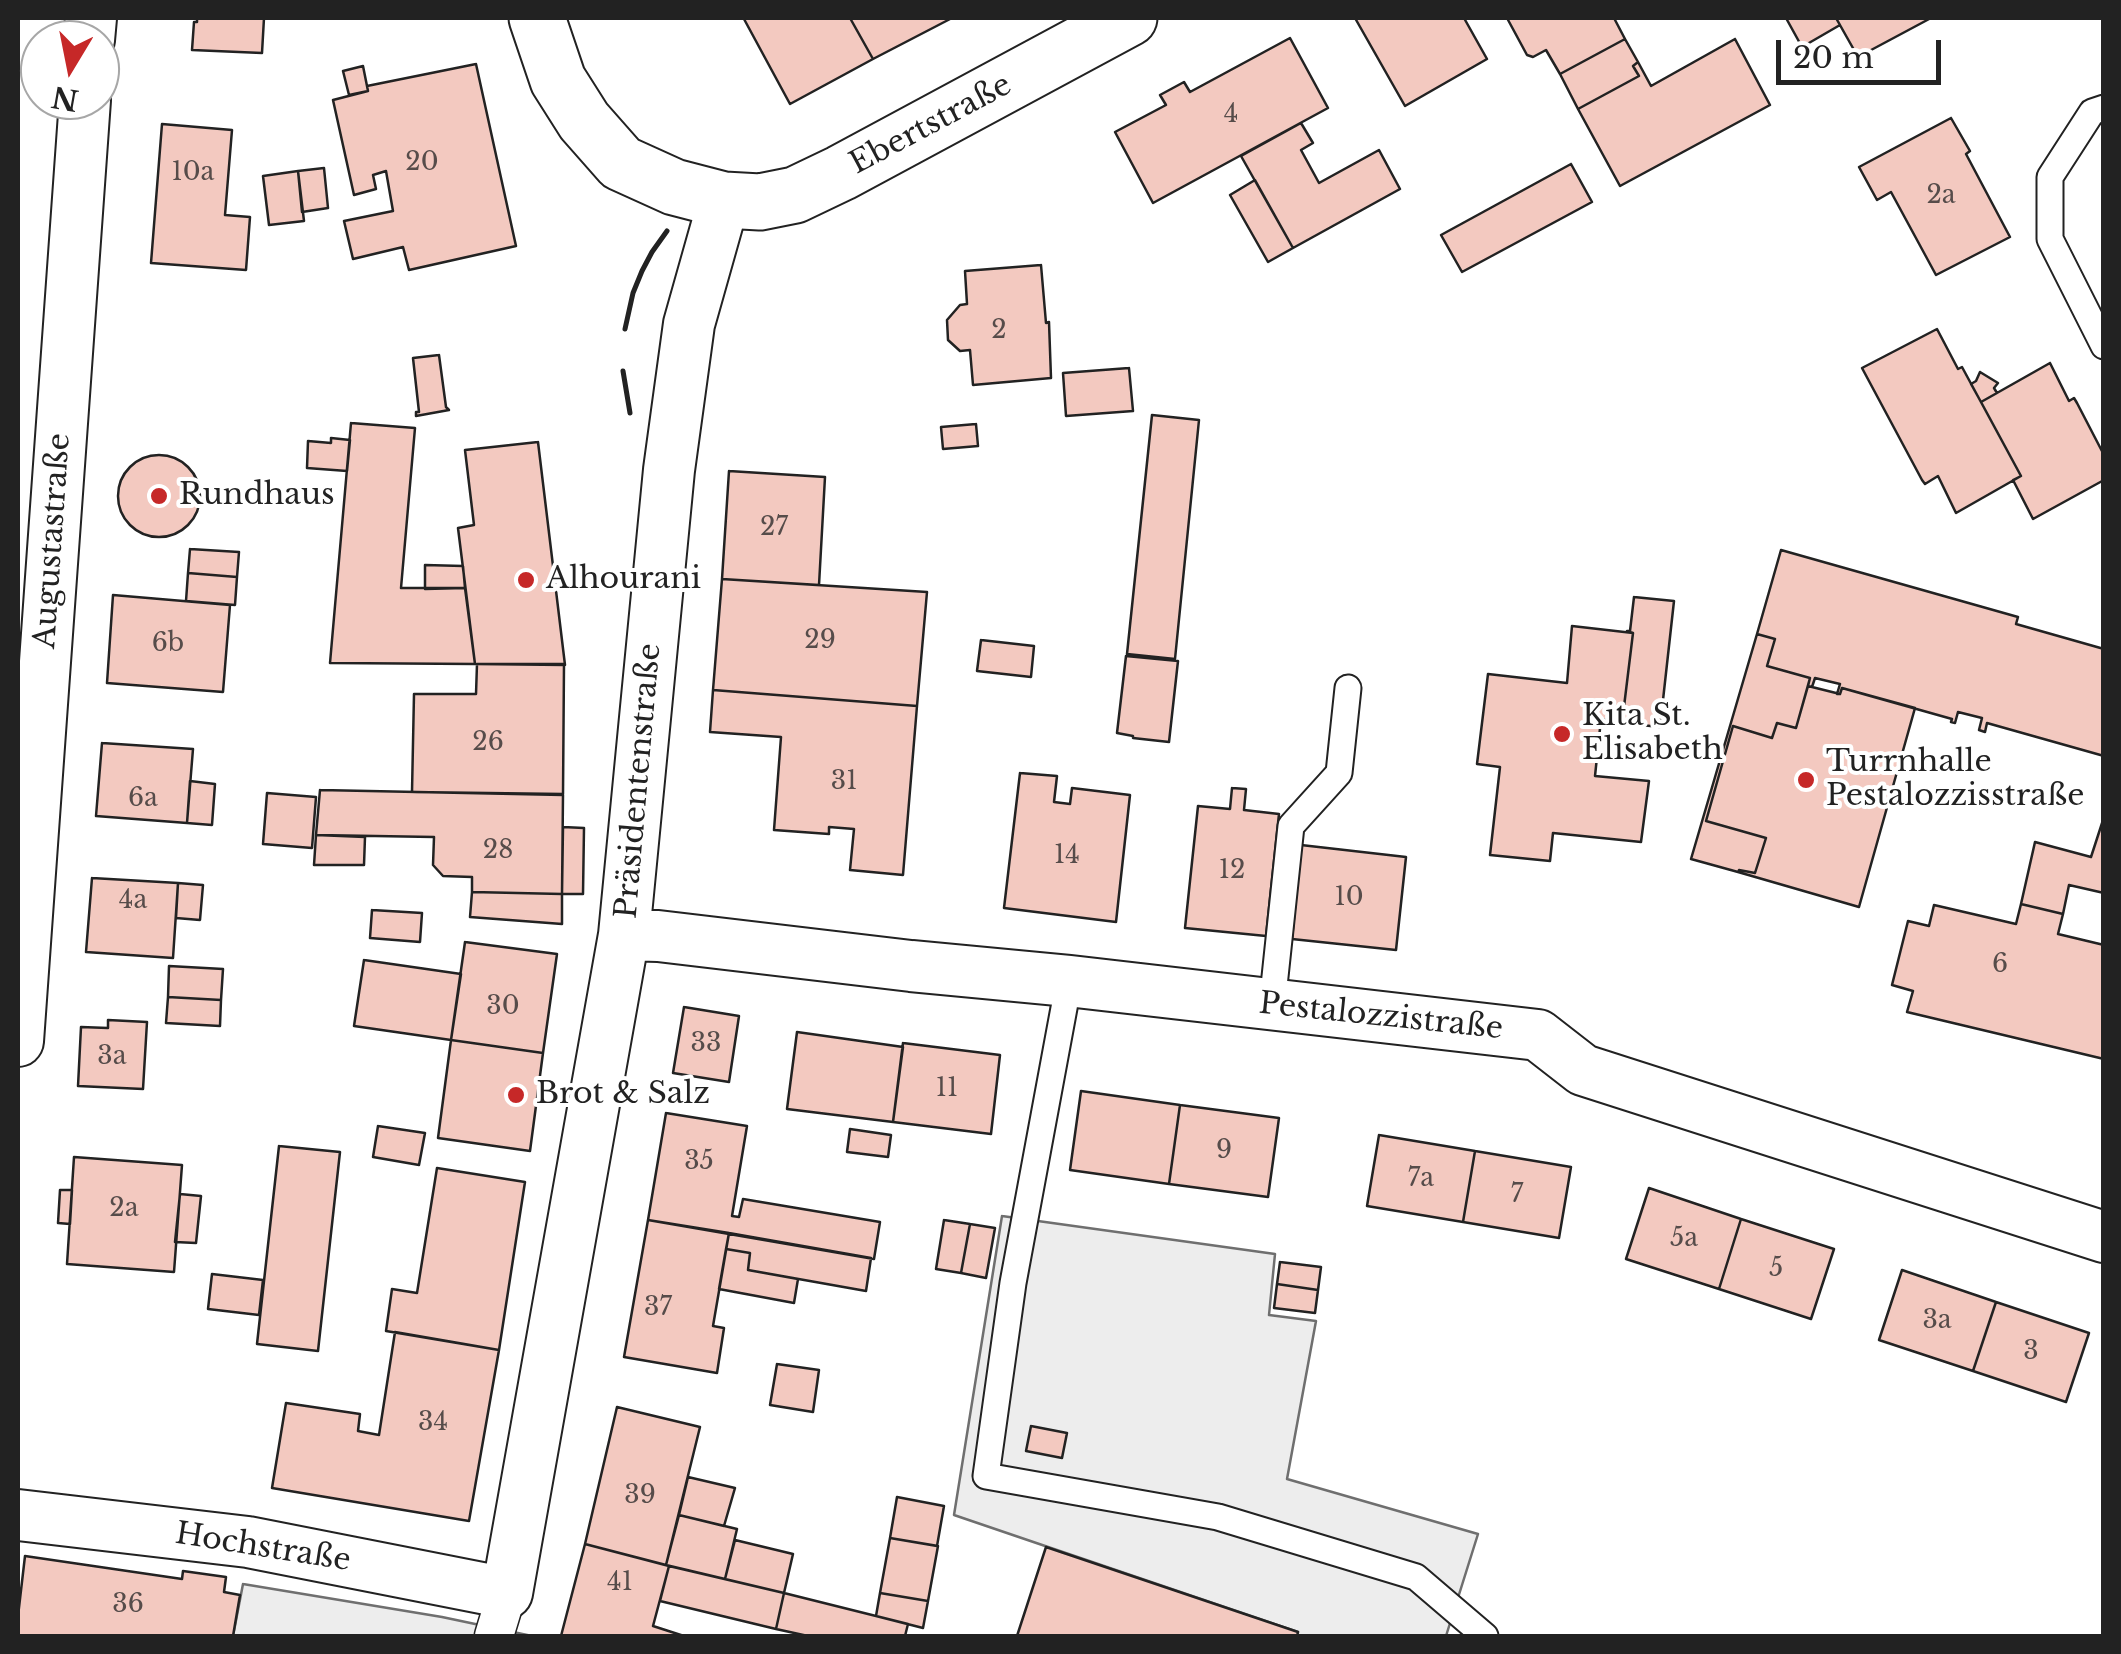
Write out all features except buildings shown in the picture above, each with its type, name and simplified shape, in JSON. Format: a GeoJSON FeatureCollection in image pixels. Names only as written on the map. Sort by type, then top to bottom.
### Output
{"type":"FeatureCollection","features":[{"type":"Feature","properties":{"kind":"street"},"geometry":{"type":"LineString","coordinates":[[536,18],[558,80],[584,121],[621,162],[674,187],[724,200]]}},
{"type":"Feature","properties":{"kind":"street","name":"Ebertstraße"},"geometry":{"type":"LineString","coordinates":[[724,200],[760,202],[795,195],[1128,18]]}},
{"type":"Feature","properties":{"kind":"street","name":"Augustastraße"},"geometry":{"type":"LineString","coordinates":[[18,1041],[84,120]]}},
{"type":"Feature","properties":{"kind":"street","name":"Präsidentenstraße"},"geometry":{"type":"LineString","coordinates":[[501,1615],[624,935],[669,470],[689,324],[724,200]]}},
{"type":"Feature","properties":{"kind":"street","name":"Pestalozzistraße"},"geometry":{"type":"LineString","coordinates":[[624,935],[1538,1035],[1583,1070],[2104,1238]]}},
{"type":"Feature","properties":{"kind":"street","name":"Hochstraße"},"geometry":{"type":"LineString","coordinates":[[18,1515],[248,1542],[501,1615]]}},
{"type":"Feature","properties":{"kind":"lane"},"geometry":{"type":"LineString","coordinates":[[2104,108],[2092,112],[2050,177],[2050,239],[2104,346]]}},
{"type":"Feature","properties":{"kind":"lane"},"geometry":{"type":"LineString","coordinates":[[1272,1005],[1291,826],[1339,773],[1348,688]]}},
{"type":"Feature","properties":{"kind":"lane"},"geometry":{"type":"LineString","coordinates":[[1069,981],[1013,1283],[986,1476],[1218,1516],[1416,1576],[1485,1636]]}},
{"type":"Feature","properties":{"kind":"shaded area"},"geometry":{"type":"Polygon","coordinates":[[[1002,1216],[1275,1254],[1269,1315],[1316,1321],[1287,1479],[1478,1534],[1446,1636],[1297,1636],[1298,1632],[954,1515],[1002,1216]]]}},
{"type":"Feature","properties":{"kind":"shaded area"},"geometry":{"type":"Polygon","coordinates":[[[243,1584],[442,1617],[532,1636],[233,1636],[243,1584]]]}},
{"type":"Feature","properties":{"kind":"wall"},"geometry":{"type":"LineString","coordinates":[[625,329],[642,271],[667,231]]}},
{"type":"Feature","properties":{"kind":"wall"},"geometry":{"type":"LineString","coordinates":[[623,371],[630,413]]}},
{"type":"Feature","properties":{"kind":"place","name":"Rundhaus"},"geometry":{"type":"Point","coordinates":[159,496]}},
{"type":"Feature","properties":{"kind":"place","name":"Alhourani"},"geometry":{"type":"Point","coordinates":[526,580]}},
{"type":"Feature","properties":{"kind":"place","name":"Kita St. Elisabeth"},"geometry":{"type":"Point","coordinates":[1562,734]}},
{"type":"Feature","properties":{"kind":"place","name":"Turrnhalle Pestalozzisstraße"},"geometry":{"type":"Point","coordinates":[1806,780]}},
{"type":"Feature","properties":{"kind":"place","name":"Brot & Salz"},"geometry":{"type":"Point","coordinates":[516,1095]}}]}
